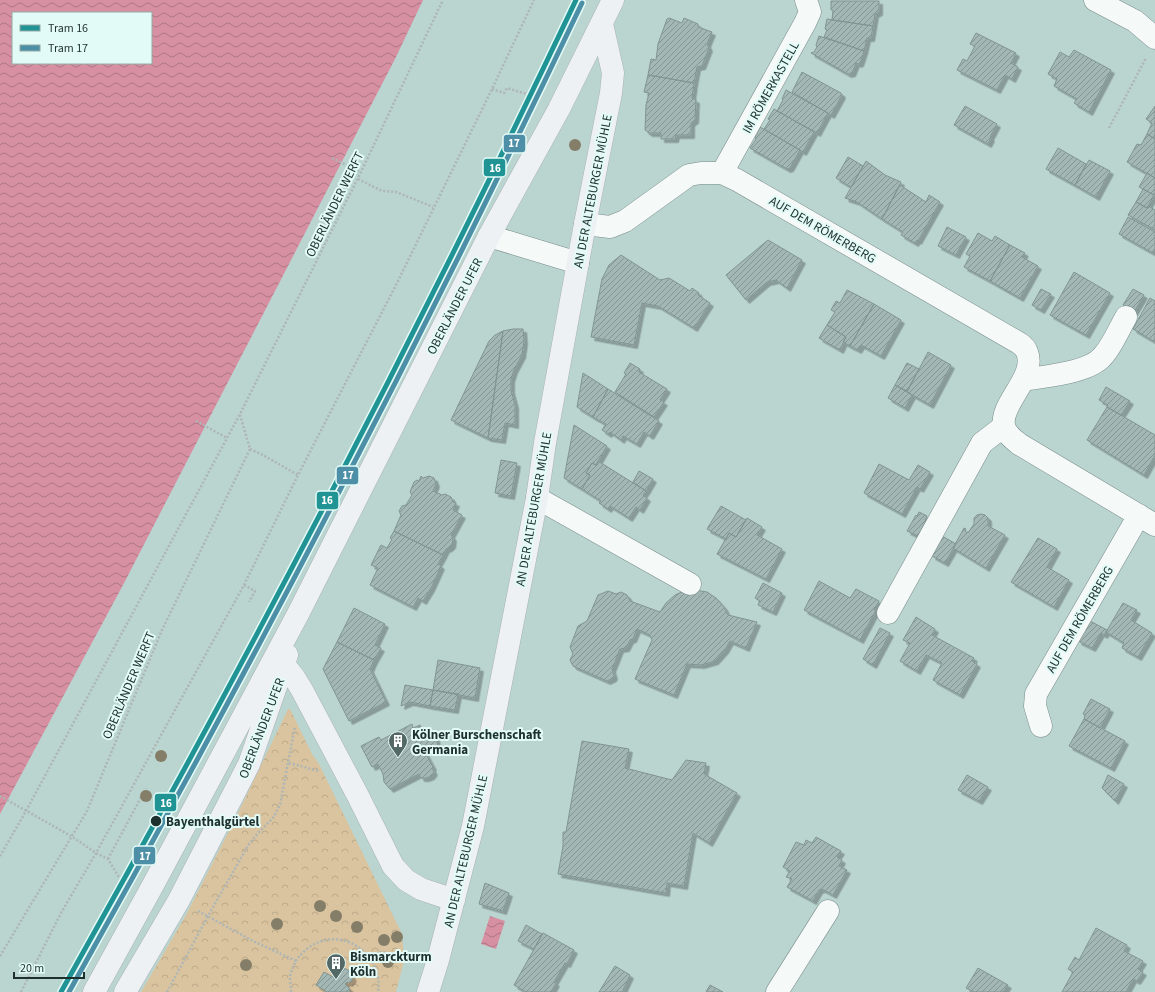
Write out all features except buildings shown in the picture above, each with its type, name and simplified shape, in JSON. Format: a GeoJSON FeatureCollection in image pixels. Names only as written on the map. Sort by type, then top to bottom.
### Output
{"type":"FeatureCollection","features":[{"type":"Feature","properties":{"kind":"main road","name":"OBERLÄNDER UFER"},"geometry":{"type":"LineString","coordinates":[[94,992],[298,614],[489,236],[559,109],[613,0]]}},
{"type":"Feature","properties":{"kind":"main road","name":"AN DER ALTEBURGER MÜHLE"},"geometry":{"type":"LineString","coordinates":[[435,989],[438,960],[473,826],[537,498],[545,443],[585,224],[612,93],[613,73],[602,24]]}},
{"type":"Feature","properties":{"kind":"main road","name":"OBERLÄNDER UFER"},"geometry":{"type":"LineString","coordinates":[[125,992],[179,900],[249,764],[285,666],[298,614]]}},
{"type":"Feature","properties":{"kind":"main road"},"geometry":{"type":"LineString","coordinates":[[285,666],[302,690],[357,794],[392,866],[406,880],[421,889],[454,900]]}},
{"type":"Feature","properties":{"kind":"street","name":"IM RÖMERKASTELL"},"geometry":{"type":"LineString","coordinates":[[722,173],[805,23],[810,12],[806,0]]}},
{"type":"Feature","properties":{"kind":"street"},"geometry":{"type":"LineString","coordinates":[[1095,0],[1135,21],[1151,46]]}},
{"type":"Feature","properties":{"kind":"street","name":"AUF DEM RÖMERBERG"},"geometry":{"type":"LineString","coordinates":[[585,224],[610,227],[625,221],[689,175],[701,173],[722,173],[744,184],[1019,342],[1027,352],[1029,362],[1024,380],[1004,414],[1004,426],[1009,436],[1019,444],[1147,520],[1036,694],[1035,706],[1041,726]]}},
{"type":"Feature","properties":{"kind":"street"},"geometry":{"type":"LineString","coordinates":[[489,236],[578,263]]}},
{"type":"Feature","properties":{"kind":"street"},"geometry":{"type":"LineString","coordinates":[[1024,380],[1082,369],[1096,363],[1103,356],[1126,317]]}},
{"type":"Feature","properties":{"kind":"street"},"geometry":{"type":"LineString","coordinates":[[888,612],[982,443],[1004,426]]}},
{"type":"Feature","properties":{"kind":"street"},"geometry":{"type":"LineString","coordinates":[[537,498],[690,584]]}},
{"type":"Feature","properties":{"kind":"street"},"geometry":{"type":"LineString","coordinates":[[777,992],[828,911]]}},
{"type":"Feature","properties":{"kind":"path","name":"OBERLÄNDER WERFT"},"geometry":{"type":"LineString","coordinates":[[0,856],[26,811],[240,414],[358,179],[443,0]]}},
{"type":"Feature","properties":{"kind":"path"},"geometry":{"type":"LineString","coordinates":[[21,992],[61,913],[96,853],[244,585],[298,475],[397,283],[534,0]]}},
{"type":"Feature","properties":{"kind":"path"},"geometry":{"type":"LineString","coordinates":[[1109,128],[1151,46]]}},
{"type":"Feature","properties":{"kind":"path"},"geometry":{"type":"LineString","coordinates":[[492,88],[504,93],[507,88],[540,98],[542,93]]}},
{"type":"Feature","properties":{"kind":"path"},"geometry":{"type":"LineString","coordinates":[[332,158],[361,172]]}},
{"type":"Feature","properties":{"kind":"path"},"geometry":{"type":"LineString","coordinates":[[358,179],[382,191],[396,192],[433,208]]}},
{"type":"Feature","properties":{"kind":"path"},"geometry":{"type":"LineString","coordinates":[[240,414],[250,449],[298,475]]}},
{"type":"Feature","properties":{"kind":"path"},"geometry":{"type":"LineString","coordinates":[[196,421],[227,438]]}},
{"type":"Feature","properties":{"kind":"path","name":"OBERLÄNDER WERFT"},"geometry":{"type":"LineString","coordinates":[[0,956],[87,811],[162,630],[250,449]]}},
{"type":"Feature","properties":{"kind":"path"},"geometry":{"type":"LineString","coordinates":[[244,585],[255,591],[249,602]]}},
{"type":"Feature","properties":{"kind":"path"},"geometry":{"type":"LineString","coordinates":[[167,992],[249,844],[273,818],[280,805],[302,690]]}},
{"type":"Feature","properties":{"kind":"path"},"geometry":{"type":"LineString","coordinates":[[108,859],[146,788]]}},
{"type":"Feature","properties":{"kind":"path"},"geometry":{"type":"LineString","coordinates":[[0,796],[71,836],[96,853],[108,859],[126,890]]}},
{"type":"Feature","properties":{"kind":"path"},"geometry":{"type":"LineString","coordinates":[[179,900],[253,941],[296,961]]}},
{"type":"Feature","properties":{"kind":"path"},"geometry":{"type":"LineString","coordinates":[[291,992],[290,976],[300,954],[312,945],[327,940],[346,941],[360,947],[373,962],[378,977],[378,992]]}},
{"type":"Feature","properties":{"kind":"path"},"geometry":{"type":"LineString","coordinates":[[368,956],[381,952],[438,960]]}},
{"type":"Feature","properties":{"kind":"green space"},"geometry":{"type":"Polygon","coordinates":[[[288,709],[290,709],[312,754],[319,764],[402,934],[404,961],[396,992],[141,992],[186,915],[237,815],[288,709]]]}},
{"type":"Feature","properties":{"kind":"water"},"geometry":{"type":"Polygon","coordinates":[[[0,0],[423,0],[396,57],[123,585],[0,814],[0,0]]]}},
{"type":"Feature","properties":{"kind":"water"},"geometry":{"type":"Polygon","coordinates":[[[490,916],[505,921],[496,949],[481,944],[490,916]]]}},
{"type":"Feature","properties":{"kind":"tram line","name":"16"},"geometry":{"type":"LineString","coordinates":[[61,992],[196,747],[327,500],[454,251],[576,0]]}},
{"type":"Feature","properties":{"kind":"tram line","name":"17"},"geometry":{"type":"LineString","coordinates":[[69,992],[204,748],[334,502],[398,378],[582,3]]}},
{"type":"Feature","properties":{"kind":"place","name":"Kölner Burschenschaft Germania"},"geometry":{"type":"Point","coordinates":[398,758]}},
{"type":"Feature","properties":{"kind":"place","name":"Bayenthalgürtel"},"geometry":{"type":"Point","coordinates":[156,821]}},
{"type":"Feature","properties":{"kind":"place","name":"Bismarckturm Köln"},"geometry":{"type":"Point","coordinates":[336,980]}}]}
